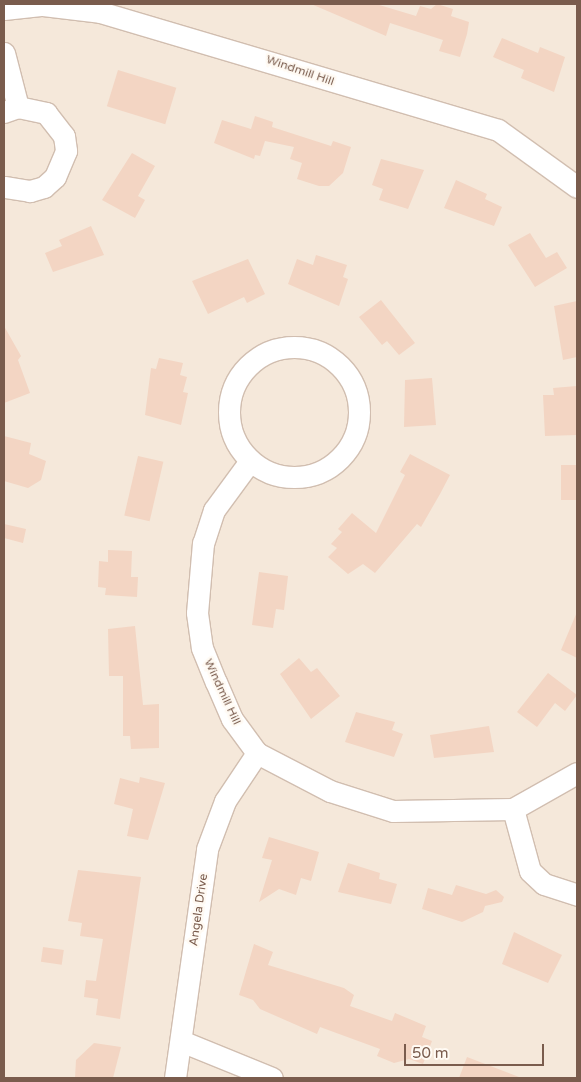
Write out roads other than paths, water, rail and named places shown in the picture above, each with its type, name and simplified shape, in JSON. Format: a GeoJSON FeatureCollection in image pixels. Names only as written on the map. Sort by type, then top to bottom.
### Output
{"type":"FeatureCollection","features":[{"type":"Feature","properties":{"kind":"street","name":"Windmill Hill"},"geometry":{"type":"LineString","coordinates":[[4,9],[43,5],[100,12],[498,130],[577,187]]}},
{"type":"Feature","properties":{"kind":"street"},"geometry":{"type":"LineString","coordinates":[[4,53],[11,109],[46,113],[64,136],[66,151],[56,177],[44,186],[30,191],[4,187]]}},
{"type":"Feature","properties":{"kind":"street"},"geometry":{"type":"LineString","coordinates":[[284,348],[313,350],[339,364],[356,388],[360,417],[345,452],[332,466],[304,477],[275,475],[250,461],[233,437],[229,408],[244,372],[257,358],[284,348]]}},
{"type":"Feature","properties":{"kind":"street","name":"Windmill Hill"},"geometry":{"type":"LineString","coordinates":[[250,461],[214,510],[203,543],[197,613],[202,648],[216,682],[232,719],[257,753],[330,791],[393,811],[513,809],[577,773]]}},
{"type":"Feature","properties":{"kind":"street","name":"Angela Drive"},"geometry":{"type":"LineString","coordinates":[[175,1078],[207,849],[225,801],[257,753]]}},
{"type":"Feature","properties":{"kind":"street"},"geometry":{"type":"LineString","coordinates":[[513,809],[530,871],[544,884],[577,895]]}},
{"type":"Feature","properties":{"kind":"street"},"geometry":{"type":"LineString","coordinates":[[181,1042],[272,1078]]}}]}
